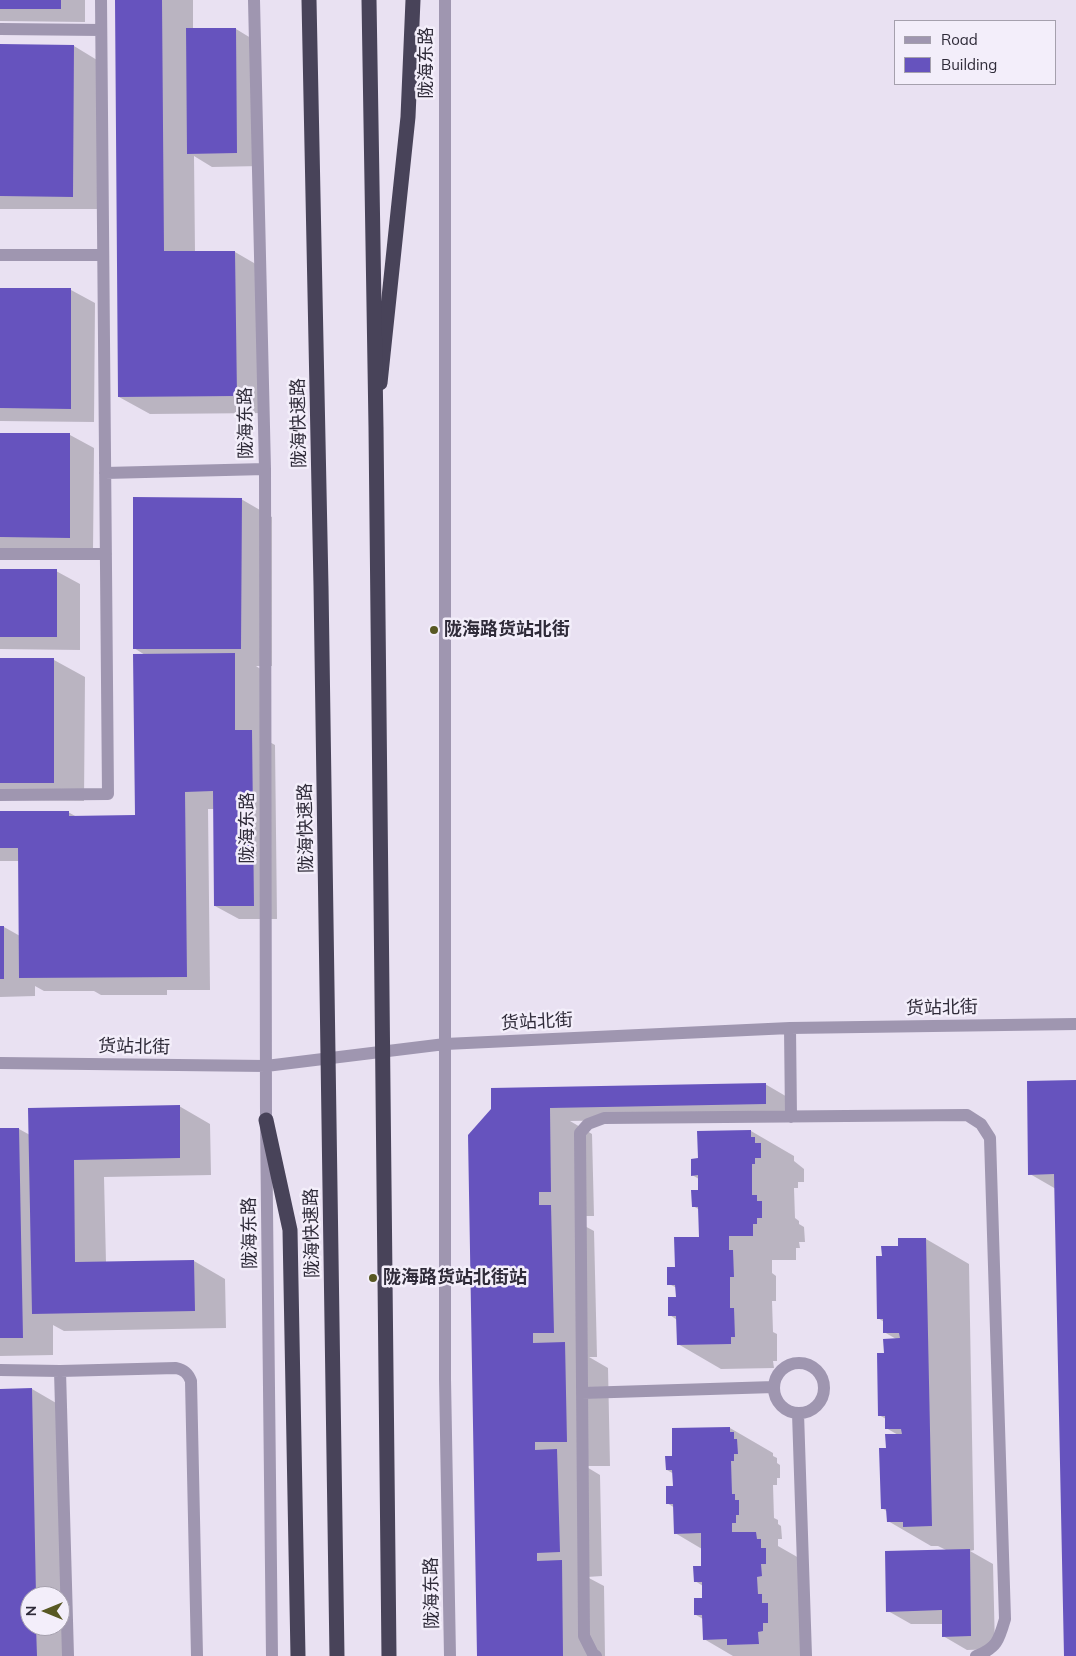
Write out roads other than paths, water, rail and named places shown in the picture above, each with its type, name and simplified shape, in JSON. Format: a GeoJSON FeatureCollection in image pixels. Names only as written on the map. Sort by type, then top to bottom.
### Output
{"type":"FeatureCollection","features":[{"type":"Feature","properties":{"kind":"highway","name":"陇海快速路"},"geometry":{"type":"LineString","coordinates":[[309,0],[322,586],[337,1656]]}},
{"type":"Feature","properties":{"kind":"highway"},"geometry":{"type":"LineString","coordinates":[[368,0],[376,427],[389,1656]]}},
{"type":"Feature","properties":{"kind":"highway"},"geometry":{"type":"LineString","coordinates":[[376,427],[408,117],[413,0]]}},
{"type":"Feature","properties":{"kind":"highway"},"geometry":{"type":"LineString","coordinates":[[266,1120],[290,1230],[298,1656]]}},
{"type":"Feature","properties":{"kind":"street"},"geometry":{"type":"LineString","coordinates":[[0,795],[108,794],[101,0]]}},
{"type":"Feature","properties":{"kind":"street","name":"陇海东路"},"geometry":{"type":"LineString","coordinates":[[254,0],[265,469],[266,1120],[272,1656]]}},
{"type":"Feature","properties":{"kind":"street","name":"陇海东路"},"geometry":{"type":"LineString","coordinates":[[445,0],[445,1379],[450,1656]]}},
{"type":"Feature","properties":{"kind":"street"},"geometry":{"type":"LineString","coordinates":[[0,29],[101,30]]}},
{"type":"Feature","properties":{"kind":"street"},"geometry":{"type":"LineString","coordinates":[[0,255],[103,254]]}},
{"type":"Feature","properties":{"kind":"street"},"geometry":{"type":"LineString","coordinates":[[105,473],[265,469]]}},
{"type":"Feature","properties":{"kind":"street"},"geometry":{"type":"LineString","coordinates":[[0,554],[106,554]]}},
{"type":"Feature","properties":{"kind":"street","name":"货站北街"},"geometry":{"type":"LineString","coordinates":[[0,1063],[266,1066],[445,1044],[790,1028],[1076,1024]]}},
{"type":"Feature","properties":{"kind":"street"},"geometry":{"type":"LineString","coordinates":[[790,1028],[791,1116]]}},
{"type":"Feature","properties":{"kind":"street"},"geometry":{"type":"LineString","coordinates":[[596,1656],[593,1654],[584,1636],[580,1133],[588,1124],[604,1118],[967,1115],[981,1124],[990,1138],[1005,1620],[999,1641],[987,1652],[976,1656]]}},
{"type":"Feature","properties":{"kind":"street"},"geometry":{"type":"LineString","coordinates":[[799,1362],[808,1363],[817,1369],[823,1377],[825,1387],[823,1398],[817,1406],[808,1412],[798,1413],[789,1411],[781,1406],[776,1397],[774,1387],[776,1378],[781,1370],[789,1364],[799,1362]]}},
{"type":"Feature","properties":{"kind":"street"},"geometry":{"type":"LineString","coordinates":[[0,1370],[60,1371],[176,1368],[183,1370],[188,1375],[191,1381],[197,1656]]}},
{"type":"Feature","properties":{"kind":"street"},"geometry":{"type":"LineString","coordinates":[[60,1371],[68,1656]]}},
{"type":"Feature","properties":{"kind":"street"},"geometry":{"type":"LineString","coordinates":[[582,1393],[774,1387]]}},
{"type":"Feature","properties":{"kind":"street"},"geometry":{"type":"LineString","coordinates":[[798,1413],[806,1656]]}},
{"type":"Feature","properties":{"kind":"place","name":"陇海路货站北街"},"geometry":{"type":"Point","coordinates":[434,630]}},
{"type":"Feature","properties":{"kind":"place","name":"陇海路货站北街站"},"geometry":{"type":"Point","coordinates":[373,1278]}}]}
